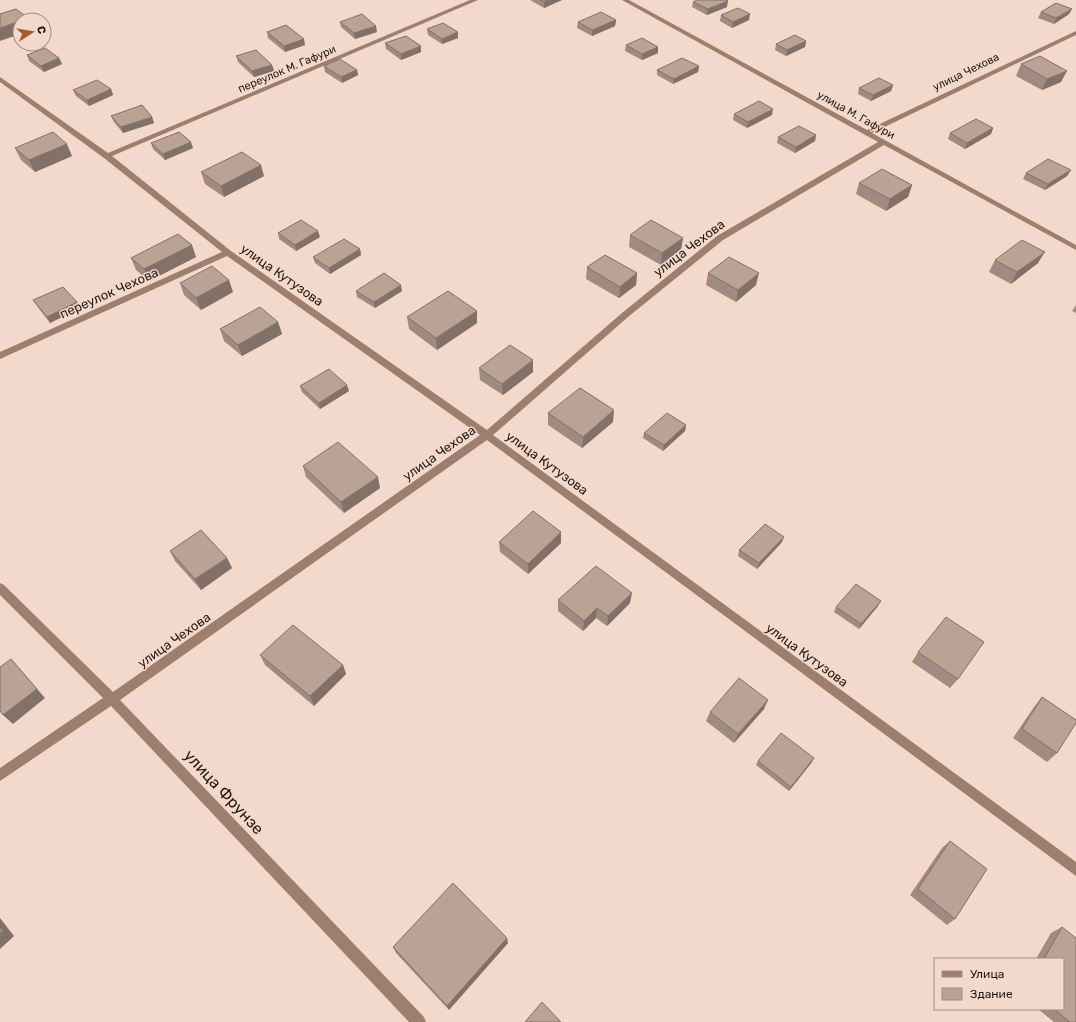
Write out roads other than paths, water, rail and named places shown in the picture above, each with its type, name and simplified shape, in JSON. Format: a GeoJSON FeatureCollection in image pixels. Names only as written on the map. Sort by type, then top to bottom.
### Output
{"type":"FeatureCollection","features":[{"type":"Feature","properties":{"kind":"street","name":"переулок М. Гафури"},"geometry":{"type":"LineString","coordinates":[[107,156],[475,0]]}},
{"type":"Feature","properties":{"kind":"street","name":"улица М. Гафури"},"geometry":{"type":"LineString","coordinates":[[625,0],[1076,248]]}},
{"type":"Feature","properties":{"kind":"street","name":"улица Чехова"},"geometry":{"type":"LineString","coordinates":[[866,133],[1076,33]]}},
{"type":"Feature","properties":{"kind":"street","name":"улица Кутузова"},"geometry":{"type":"LineString","coordinates":[[0,79],[107,156],[228,253],[487,435],[1076,870]]}},
{"type":"Feature","properties":{"kind":"street","name":"улица Чехова"},"geometry":{"type":"LineString","coordinates":[[0,775],[112,699],[487,435],[625,315],[720,238],[884,142]]}},
{"type":"Feature","properties":{"kind":"street","name":"переулок Чехова"},"geometry":{"type":"LineString","coordinates":[[0,356],[228,253]]}},
{"type":"Feature","properties":{"kind":"street","name":"улица Фрунзе"},"geometry":{"type":"LineString","coordinates":[[0,588],[112,699],[419,1022]]}}]}
